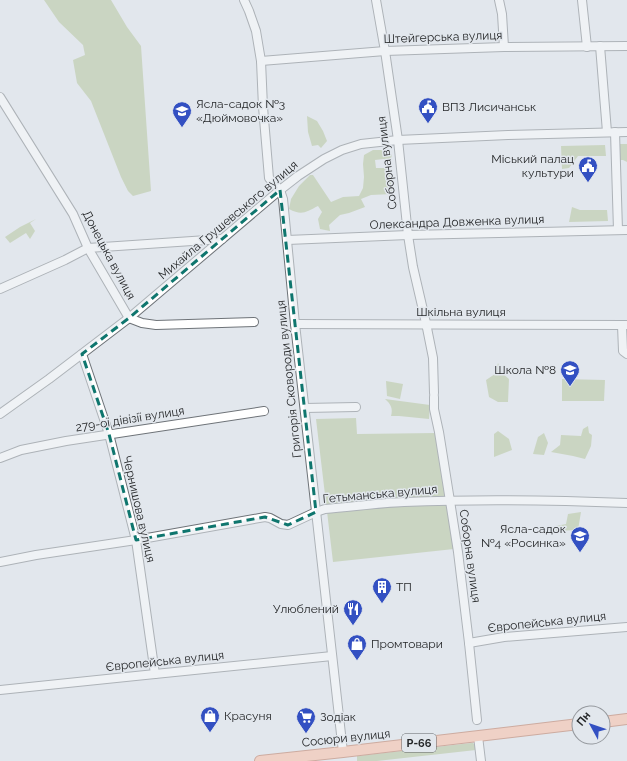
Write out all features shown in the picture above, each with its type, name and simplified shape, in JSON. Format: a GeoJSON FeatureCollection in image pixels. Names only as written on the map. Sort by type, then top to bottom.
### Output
{"type":"FeatureCollection","features":[{"type":"Feature","properties":{"kind":"main road"},"geometry":{"type":"LineString","coordinates":[[611,721],[627,719]]}},
{"type":"Feature","properties":{"kind":"main road","name":"Сосюри вулиця"},"geometry":{"type":"LineString","coordinates":[[260,761],[344,757],[478,736],[571,725]]}},
{"type":"Feature","properties":{"kind":"street","name":"Григорія Сковороди вулиця"},"geometry":{"type":"LineString","coordinates":[[244,0],[256,31],[261,61],[269,178],[280,190],[283,199],[295,324],[344,757]]}},
{"type":"Feature","properties":{"kind":"street","name":"Соборна вулиця"},"geometry":{"type":"LineString","coordinates":[[376,0],[398,140],[408,235],[413,267],[433,358],[434,408],[450,501],[469,643],[477,720]]}},
{"type":"Feature","properties":{"kind":"street"},"geometry":{"type":"LineString","coordinates":[[499,0],[502,14],[504,47]]}},
{"type":"Feature","properties":{"kind":"street"},"geometry":{"type":"LineString","coordinates":[[582,0],[587,46]]}},
{"type":"Feature","properties":{"kind":"street"},"geometry":{"type":"LineString","coordinates":[[600,46],[611,132],[618,230]]}},
{"type":"Feature","properties":{"kind":"street","name":"Штейгерська вулиця"},"geometry":{"type":"LineString","coordinates":[[261,61],[385,51],[504,47],[627,46]]}},
{"type":"Feature","properties":{"kind":"street","name":"Донецька вулиця"},"geometry":{"type":"LineString","coordinates":[[0,97],[73,214],[88,248],[129,318],[156,326],[254,322]]}},
{"type":"Feature","properties":{"kind":"street","name":"Михайла Грушевського вулиця"},"geometry":{"type":"LineString","coordinates":[[0,414],[129,318],[280,190],[324,158],[361,144],[398,140],[627,132]]}},
{"type":"Feature","properties":{"kind":"street","name":"Олександра Довженка вулиця"},"geometry":{"type":"LineString","coordinates":[[287,240],[408,235],[627,230]]}},
{"type":"Feature","properties":{"kind":"street"},"geometry":{"type":"LineString","coordinates":[[0,289],[88,248],[222,239]]}},
{"type":"Feature","properties":{"kind":"street","name":"Шкільна вулиця"},"geometry":{"type":"LineString","coordinates":[[295,324],[625,325]]}},
{"type":"Feature","properties":{"kind":"street"},"geometry":{"type":"LineString","coordinates":[[625,325],[623,351],[627,354]]}},
{"type":"Feature","properties":{"kind":"street","name":"Чернишова вулиця"},"geometry":{"type":"LineString","coordinates":[[82,354],[109,434],[136,540],[155,674]]}},
{"type":"Feature","properties":{"kind":"street"},"geometry":{"type":"LineString","coordinates":[[305,408],[356,407]]}},
{"type":"Feature","properties":{"kind":"street","name":"279-ої дівізії вулиця"},"geometry":{"type":"LineString","coordinates":[[0,458],[21,450],[66,441],[264,411]]}},
{"type":"Feature","properties":{"kind":"street","name":"Гетьманська вулиця"},"geometry":{"type":"LineString","coordinates":[[0,562],[264,517],[270,518],[281,524],[288,525],[325,509],[403,502],[450,501],[573,501],[627,503]]}},
{"type":"Feature","properties":{"kind":"street","name":"Європейська вулиця"},"geometry":{"type":"LineString","coordinates":[[469,643],[504,637],[627,626]]}},
{"type":"Feature","properties":{"kind":"street","name":"Європейська вулиця"},"geometry":{"type":"LineString","coordinates":[[0,690],[332,656]]}},
{"type":"Feature","properties":{"kind":"street"},"geometry":{"type":"LineString","coordinates":[[478,736],[481,761]]}},
{"type":"Feature","properties":{"kind":"highlighted area"},"geometry":{"type":"Polygon","coordinates":[[[280,190],[316,512],[288,525],[265,517],[136,540],[109,434],[82,354],[129,318],[280,190]]]}},
{"type":"Feature","properties":{"kind":"green space"},"geometry":{"type":"Polygon","coordinates":[[[44,0],[111,0],[127,27],[141,46],[151,191],[133,196],[128,191],[91,101],[77,83],[73,60],[85,55],[83,45],[59,22],[44,0]]]}},
{"type":"Feature","properties":{"kind":"green space"},"geometry":{"type":"Polygon","coordinates":[[[307,116],[317,121],[323,131],[327,141],[321,148],[318,145],[312,146],[308,132],[307,116]]]}},
{"type":"Feature","properties":{"kind":"green space"},"geometry":{"type":"Polygon","coordinates":[[[619,144],[627,144],[627,162],[619,160],[619,144]]]}},
{"type":"Feature","properties":{"kind":"green space"},"geometry":{"type":"Polygon","coordinates":[[[605,145],[606,156],[578,156],[569,168],[562,169],[561,146],[605,145]]]}},
{"type":"Feature","properties":{"kind":"green space"},"geometry":{"type":"Polygon","coordinates":[[[373,150],[386,150],[392,155],[389,164],[384,159],[375,160],[376,168],[385,168],[390,172],[392,194],[371,195],[361,199],[365,207],[340,215],[329,225],[330,231],[320,229],[318,219],[322,212],[318,206],[301,213],[289,209],[291,199],[299,186],[310,175],[313,175],[331,202],[343,197],[359,196],[363,188],[364,155],[373,150]]]}},
{"type":"Feature","properties":{"kind":"green space"},"geometry":{"type":"Polygon","coordinates":[[[572,207],[580,210],[607,210],[608,221],[569,222],[572,207]]]}},
{"type":"Feature","properties":{"kind":"green space"},"geometry":{"type":"Polygon","coordinates":[[[36,219],[30,223],[35,231],[30,239],[26,233],[10,243],[5,237],[20,227],[36,219]]]}},
{"type":"Feature","properties":{"kind":"green space"},"geometry":{"type":"Polygon","coordinates":[[[498,363],[502,373],[509,379],[508,402],[498,402],[489,397],[486,380],[495,374],[498,363]]]}},
{"type":"Feature","properties":{"kind":"green space"},"geometry":{"type":"Polygon","coordinates":[[[562,379],[605,380],[604,401],[562,401],[562,379]]]}},
{"type":"Feature","properties":{"kind":"green space"},"geometry":{"type":"Polygon","coordinates":[[[386,381],[403,384],[400,399],[387,396],[386,381]]]}},
{"type":"Feature","properties":{"kind":"green space"},"geometry":{"type":"Polygon","coordinates":[[[385,399],[430,405],[429,419],[391,416],[391,407],[385,399]]]}},
{"type":"Feature","properties":{"kind":"green space"},"geometry":{"type":"Polygon","coordinates":[[[356,418],[357,434],[435,433],[454,549],[333,562],[316,419],[356,418]]]}},
{"type":"Feature","properties":{"kind":"green space"},"geometry":{"type":"Polygon","coordinates":[[[588,426],[589,433],[592,435],[591,446],[585,459],[551,452],[560,445],[561,435],[581,436],[583,429],[588,426]]]}},
{"type":"Feature","properties":{"kind":"green space"},"geometry":{"type":"Polygon","coordinates":[[[498,431],[509,439],[512,450],[494,457],[494,434],[498,431]]]}},
{"type":"Feature","properties":{"kind":"green space"},"geometry":{"type":"Polygon","coordinates":[[[544,433],[548,443],[544,455],[533,454],[538,437],[544,433]]]}},
{"type":"Feature","properties":{"kind":"green space"},"geometry":{"type":"Polygon","coordinates":[[[581,512],[578,530],[556,531],[556,526],[566,524],[568,514],[581,512]]]}},
{"type":"Feature","properties":{"kind":"green space"},"geometry":{"type":"Polygon","coordinates":[[[473,743],[476,750],[377,761],[357,761],[357,756],[473,743]]]}},
{"type":"Feature","properties":{"kind":"place","name":"ВПЗ Лисичанськ"},"geometry":{"type":"Point","coordinates":[428,124]}},
{"type":"Feature","properties":{"kind":"place","name":"Ясла-садок №3 «Дюймовочка»"},"geometry":{"type":"Point","coordinates":[182,128]}},
{"type":"Feature","properties":{"kind":"place","name":"Міський палац культури"},"geometry":{"type":"Point","coordinates":[588,183]}},
{"type":"Feature","properties":{"kind":"place","name":"Школа №8"},"geometry":{"type":"Point","coordinates":[570,387]}},
{"type":"Feature","properties":{"kind":"place","name":"Ясла-садок №4 «Росинка»"},"geometry":{"type":"Point","coordinates":[580,553]}},
{"type":"Feature","properties":{"kind":"place","name":"ТП"},"geometry":{"type":"Point","coordinates":[382,604]}},
{"type":"Feature","properties":{"kind":"place","name":"Улюблений"},"geometry":{"type":"Point","coordinates":[353,626]}},
{"type":"Feature","properties":{"kind":"place","name":"Промтовари"},"geometry":{"type":"Point","coordinates":[357,661]}},
{"type":"Feature","properties":{"kind":"place","name":"Красуня"},"geometry":{"type":"Point","coordinates":[210,733]}},
{"type":"Feature","properties":{"kind":"place","name":"Зодіак"},"geometry":{"type":"Point","coordinates":[306,734]}}]}
